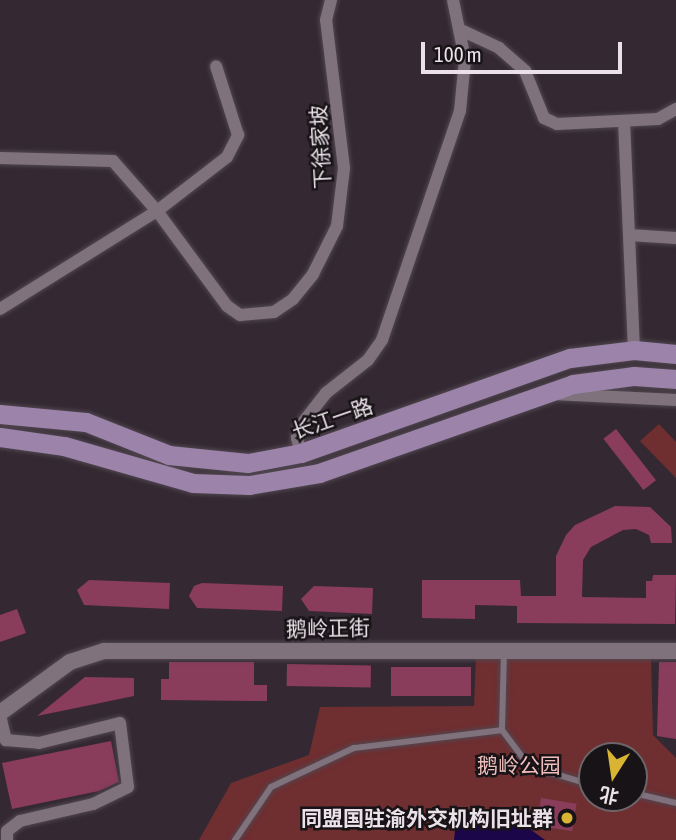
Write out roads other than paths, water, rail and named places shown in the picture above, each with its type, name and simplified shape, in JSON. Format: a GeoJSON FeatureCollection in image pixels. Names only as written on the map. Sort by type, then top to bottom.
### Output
{"type":"FeatureCollection","features":[{"type":"Feature","properties":{"kind":"main road","name":"长江一路"},"geometry":{"type":"LineString","coordinates":[[0,414],[86,422],[169,455],[197,461],[248,463],[301,453],[570,358],[635,350],[676,354]]}},
{"type":"Feature","properties":{"kind":"main road"},"geometry":{"type":"LineString","coordinates":[[0,437],[64,446],[193,483],[249,485],[319,473],[539,394],[606,378],[676,379]]}},
{"type":"Feature","properties":{"kind":"street","name":"下徐家坡"},"geometry":{"type":"LineString","coordinates":[[158,211],[227,306],[240,315],[274,312],[293,299],[327,252],[342,199],[342,138],[326,20],[331,0]]}},
{"type":"Feature","properties":{"kind":"street"},"geometry":{"type":"LineString","coordinates":[[301,453],[297,438],[301,425],[326,393],[368,360],[382,340],[460,111],[463,32],[453,0]]}},
{"type":"Feature","properties":{"kind":"street"},"geometry":{"type":"LineString","coordinates":[[463,32],[499,48],[525,71],[544,118],[557,124],[658,119],[676,109]]}},
{"type":"Feature","properties":{"kind":"street"},"geometry":{"type":"LineString","coordinates":[[0,309],[158,211],[219,167],[235,145],[235,121],[216,66]]}},
{"type":"Feature","properties":{"kind":"street"},"geometry":{"type":"LineString","coordinates":[[624,121],[635,350]]}},
{"type":"Feature","properties":{"kind":"street"},"geometry":{"type":"LineString","coordinates":[[0,158],[113,161],[158,211]]}},
{"type":"Feature","properties":{"kind":"street"},"geometry":{"type":"LineString","coordinates":[[629,234],[676,238]]}},
{"type":"Feature","properties":{"kind":"street"},"geometry":{"type":"LineString","coordinates":[[539,394],[676,400]]}},
{"type":"Feature","properties":{"kind":"street","name":"鹅岭正街"},"geometry":{"type":"LineString","coordinates":[[0,714],[70,662],[104,651],[676,651]]}},
{"type":"Feature","properties":{"kind":"street"},"geometry":{"type":"LineString","coordinates":[[0,714],[6,740],[38,743],[120,723],[128,787],[93,804],[20,821],[7,831],[8,840]]}},
{"type":"Feature","properties":{"kind":"lane"},"geometry":{"type":"LineString","coordinates":[[504,649],[502,730],[529,766],[578,781]]}},
{"type":"Feature","properties":{"kind":"lane"},"geometry":{"type":"LineString","coordinates":[[235,840],[271,787],[354,748],[502,730]]}},
{"type":"Feature","properties":{"kind":"lane"},"geometry":{"type":"LineString","coordinates":[[648,796],[676,803]]}},
{"type":"Feature","properties":{"kind":"place","name":"同盟国驻渝外交机构旧址群"},"geometry":{"type":"Point","coordinates":[567,818]}},
{"type":"Feature","properties":{"kind":"park label","name":"鹅岭公园"},"geometry":{"type":"Point","coordinates":[519,765]}}]}
